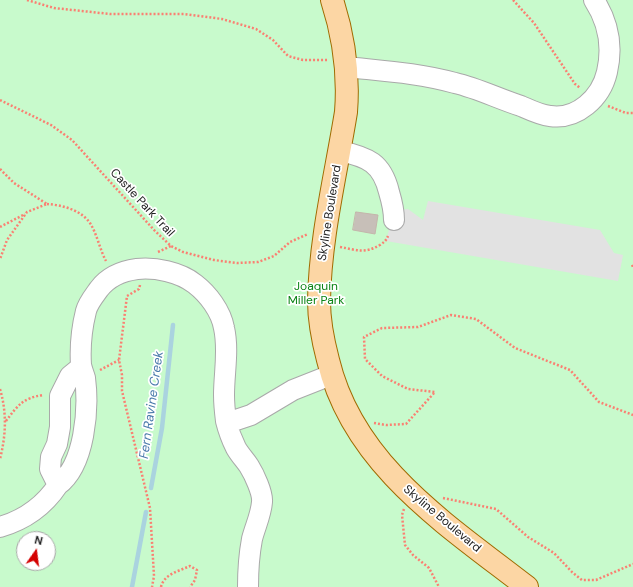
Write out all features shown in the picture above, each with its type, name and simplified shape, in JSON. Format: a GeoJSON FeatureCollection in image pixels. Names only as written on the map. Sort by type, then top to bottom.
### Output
{"type":"FeatureCollection","features":[{"type":"Feature","properties":{"kind":"main road","name":"Skyline Boulevard"},"geometry":{"type":"LineString","coordinates":[[332,0],[342,38],[347,67],[348,91],[346,112],[320,273],[319,302],[321,326],[331,375],[339,397],[349,417],[373,453],[391,474],[430,511],[526,587]]}},
{"type":"Feature","properties":{"kind":"lane"},"geometry":{"type":"LineString","coordinates":[[347,67],[417,74],[456,83],[550,116],[566,115],[583,108],[595,98],[605,83],[609,63],[610,44],[607,25],[594,0]]}},
{"type":"Feature","properties":{"kind":"lane"},"geometry":{"type":"LineString","coordinates":[[340,151],[352,153],[367,159],[377,166],[386,179],[394,211],[394,220]]}},
{"type":"Feature","properties":{"kind":"lane"},"geometry":{"type":"LineString","coordinates":[[0,527],[18,521],[50,497],[58,485],[66,480],[80,452],[84,432],[86,396],[83,372],[83,326],[86,310],[93,297],[102,284],[114,276],[128,270],[144,268],[164,271],[187,279],[195,284],[210,298],[218,312],[224,328],[226,350],[224,397],[227,423],[236,448],[250,467],[258,486],[262,501],[252,541],[248,572],[248,587]]}},
{"type":"Feature","properties":{"kind":"lane"},"geometry":{"type":"LineString","coordinates":[[58,485],[50,469],[51,457],[57,444],[60,427],[60,396],[70,376],[83,372]]}},
{"type":"Feature","properties":{"kind":"lane"},"geometry":{"type":"LineString","coordinates":[[227,423],[251,415],[293,390],[331,375]]}},
{"type":"Feature","properties":{"kind":"path"},"geometry":{"type":"LineString","coordinates":[[27,0],[54,8],[110,14],[184,14],[222,19],[256,29],[273,40],[288,56],[303,60],[332,60],[347,67]]}},
{"type":"Feature","properties":{"kind":"path"},"geometry":{"type":"LineString","coordinates":[[513,0],[534,23],[575,84],[611,108],[633,113]]}},
{"type":"Feature","properties":{"kind":"path","name":"Castle Park Trail"},"geometry":{"type":"LineString","coordinates":[[0,100],[51,125],[72,140],[155,231],[171,246],[183,252],[214,260],[237,263],[258,262],[274,256],[290,242],[308,234]]}},
{"type":"Feature","properties":{"kind":"path"},"geometry":{"type":"LineString","coordinates":[[0,169],[14,183],[47,204],[62,206],[79,214],[89,223],[104,258],[114,276]]}},
{"type":"Feature","properties":{"kind":"path"},"geometry":{"type":"LineString","coordinates":[[0,226],[27,212],[47,204]]}},
{"type":"Feature","properties":{"kind":"path"},"geometry":{"type":"LineString","coordinates":[[0,259],[7,240],[27,212]]}},
{"type":"Feature","properties":{"kind":"path"},"geometry":{"type":"LineString","coordinates":[[341,239],[339,247],[356,250],[369,250],[386,241],[394,220]]}},
{"type":"Feature","properties":{"kind":"path"},"geometry":{"type":"LineString","coordinates":[[144,268],[139,289],[127,296],[119,360],[122,375],[122,391],[150,508],[154,576],[152,587]]}},
{"type":"Feature","properties":{"kind":"path"},"geometry":{"type":"LineString","coordinates":[[349,417],[386,425],[406,424],[435,392],[408,389],[382,376],[365,359],[364,338],[382,328],[418,327],[451,315],[476,319],[515,348],[570,370],[599,402],[633,415]]}},
{"type":"Feature","properties":{"kind":"path"},"geometry":{"type":"LineString","coordinates":[[83,372],[119,360]]}},
{"type":"Feature","properties":{"kind":"path"},"geometry":{"type":"LineString","coordinates":[[0,389],[6,421],[4,442],[0,459]]}},
{"type":"Feature","properties":{"kind":"path"},"geometry":{"type":"LineString","coordinates":[[6,421],[18,405],[31,397],[47,394],[60,396]]}},
{"type":"Feature","properties":{"kind":"path"},"geometry":{"type":"LineString","coordinates":[[409,492],[402,516],[405,545],[413,555],[429,568],[439,587]]}},
{"type":"Feature","properties":{"kind":"path"},"geometry":{"type":"LineString","coordinates":[[438,497],[496,509],[528,537],[554,553],[582,580],[596,580],[633,564]]}},
{"type":"Feature","properties":{"kind":"path"},"geometry":{"type":"LineString","coordinates":[[161,587],[162,582],[170,575],[190,566],[197,570],[195,580],[190,587]]}},
{"type":"Feature","properties":{"kind":"green space","name":"Joaquin Miller Park"},"geometry":{"type":"Polygon","coordinates":[[[0,0],[633,0],[633,587],[0,587],[0,0]]]}},
{"type":"Feature","properties":{"kind":"shaded area"},"geometry":{"type":"Polygon","coordinates":[[[428,201],[600,230],[614,253],[623,255],[618,281],[386,241],[394,211],[408,209],[423,220],[428,201]]]}},
{"type":"Feature","properties":{"kind":"building"},"geometry":{"type":"Polygon","coordinates":[[[356,212],[378,215],[375,234],[353,230],[356,212]]]}},
{"type":"Feature","properties":{"kind":"waterway","name":"Fern Ravine Creek"},"geometry":{"type":"LineString","coordinates":[[151,488],[162,428],[173,325]]}},
{"type":"Feature","properties":{"kind":"waterway","name":"Fern Ravine Creek"},"geometry":{"type":"LineString","coordinates":[[132,587],[146,512]]}}]}
